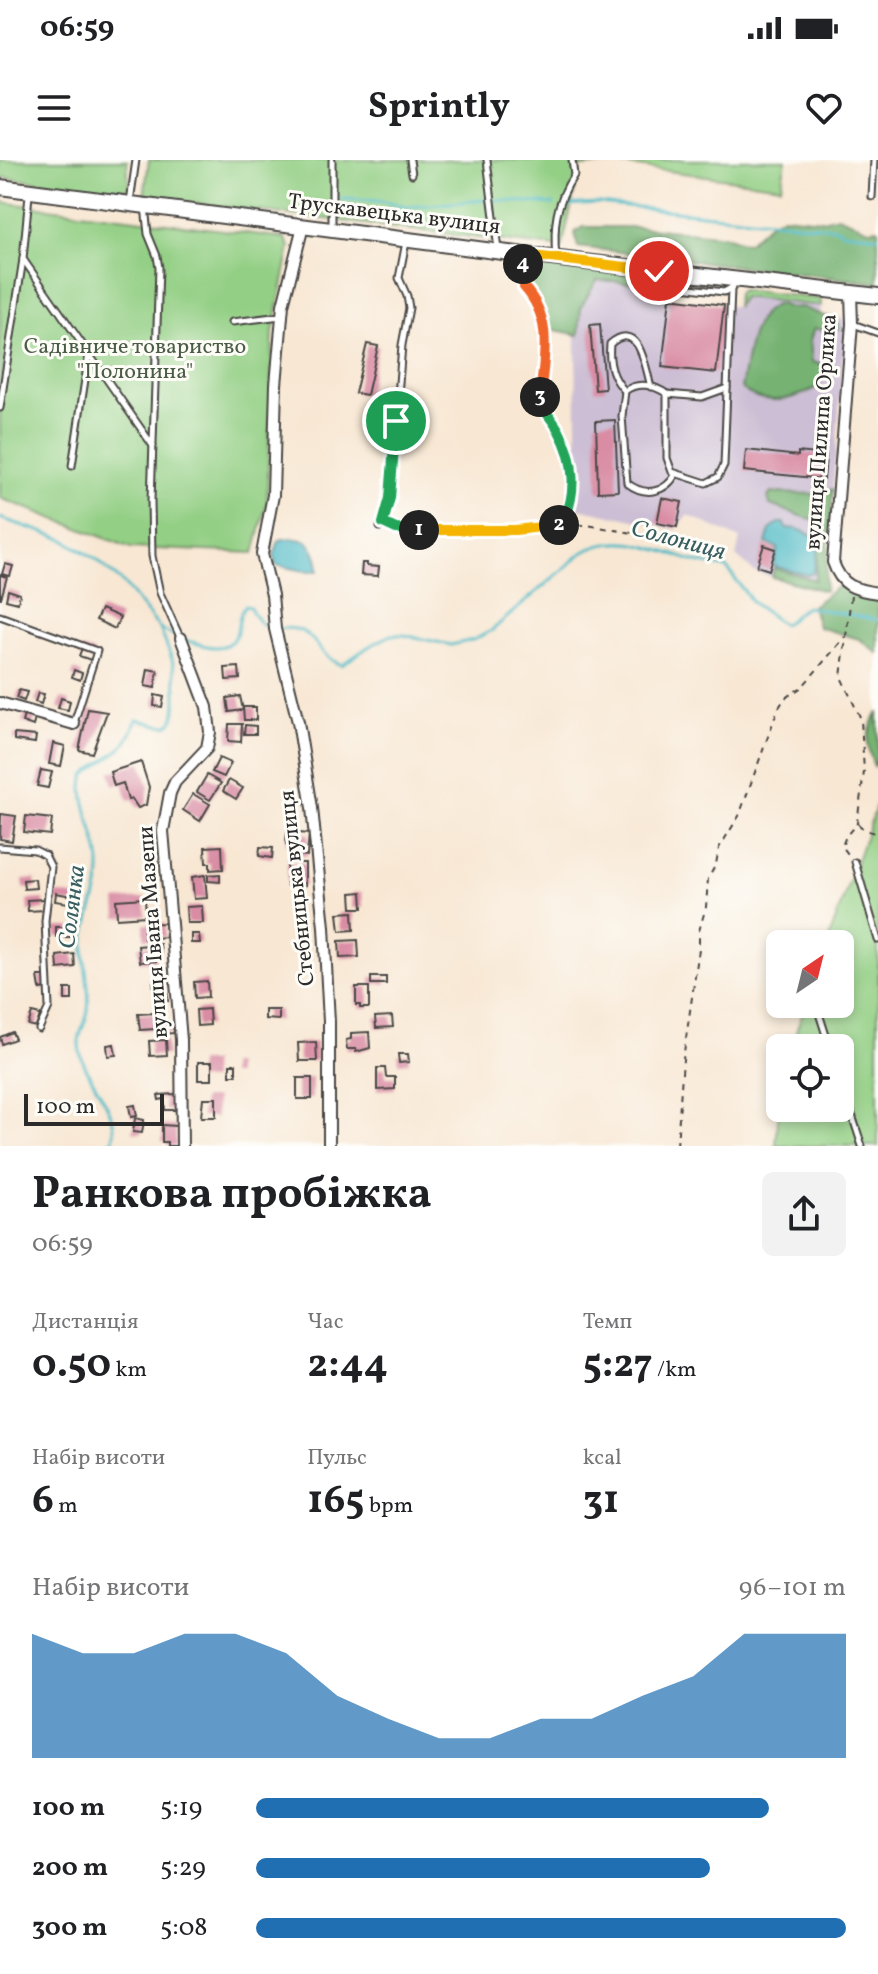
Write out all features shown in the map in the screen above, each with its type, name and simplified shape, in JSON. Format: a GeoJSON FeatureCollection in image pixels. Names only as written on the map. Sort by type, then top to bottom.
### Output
{"type":"FeatureCollection","features":[{"type":"Feature","properties":{"kind":"street","name":"Трускавецька вулиця"},"geometry":{"type":"LineString","coordinates":[[0,187],[659,271],[734,284],[878,296]]}},
{"type":"Feature","properties":{"kind":"street","name":"Стебницька вулиця"},"geometry":{"type":"LineString","coordinates":[[303,226],[282,315],[276,385],[273,495],[262,545],[275,629],[298,722],[315,838],[329,1022],[329,1146]]}},
{"type":"Feature","properties":{"kind":"street","name":"вулиця Пилипа Орлика"},"geometry":{"type":"LineString","coordinates":[[851,293],[852,324],[833,562],[845,584],[878,593]]}},
{"type":"Feature","properties":{"kind":"street","name":"вулиця Івана Мазепи"},"geometry":{"type":"LineString","coordinates":[[181,638],[207,707],[210,732],[207,748],[175,782],[163,831],[181,1040],[182,1146]]}},
{"type":"Feature","properties":{"kind":"street"},"geometry":{"type":"LineString","coordinates":[[0,703],[74,724]]}},
{"type":"Feature","properties":{"kind":"lane"},"geometry":{"type":"LineString","coordinates":[[136,160],[137,204],[159,268],[152,556],[160,593],[181,638]]}},
{"type":"Feature","properties":{"kind":"lane"},"geometry":{"type":"LineString","coordinates":[[332,160],[332,228]]}},
{"type":"Feature","properties":{"kind":"lane"},"geometry":{"type":"LineString","coordinates":[[410,160],[412,174]]}},
{"type":"Feature","properties":{"kind":"lane"},"geometry":{"type":"LineString","coordinates":[[487,160],[498,251]]}},
{"type":"Feature","properties":{"kind":"lane"},"geometry":{"type":"LineString","coordinates":[[556,258],[556,214],[564,190],[574,175],[572,160]]}},
{"type":"Feature","properties":{"kind":"lane"},"geometry":{"type":"LineString","coordinates":[[872,197],[874,160]]}},
{"type":"Feature","properties":{"kind":"lane"},"geometry":{"type":"LineString","coordinates":[[0,408],[23,259],[29,191]]}},
{"type":"Feature","properties":{"kind":"lane"},"geometry":{"type":"LineString","coordinates":[[382,525],[390,498],[402,345],[409,308],[399,278],[407,239]]}},
{"type":"Feature","properties":{"kind":"lane"},"geometry":{"type":"LineString","coordinates":[[23,259],[154,448]]}},
{"type":"Feature","properties":{"kind":"lane"},"geometry":{"type":"LineString","coordinates":[[667,394],[668,466],[676,474],[706,483],[714,480],[722,471],[734,284]]}},
{"type":"Feature","properties":{"kind":"lane"},"geometry":{"type":"LineString","coordinates":[[232,322],[282,315]]}},
{"type":"Feature","properties":{"kind":"lane"},"geometry":{"type":"LineString","coordinates":[[852,324],[878,333]]}},
{"type":"Feature","properties":{"kind":"lane"},"geometry":{"type":"LineString","coordinates":[[625,391],[615,382],[609,353],[614,340],[624,338],[637,344],[644,353],[651,387]]}},
{"type":"Feature","properties":{"kind":"lane"},"geometry":{"type":"LineString","coordinates":[[72,466],[89,353]]}},
{"type":"Feature","properties":{"kind":"lane"},"geometry":{"type":"LineString","coordinates":[[625,391],[636,385],[667,394],[702,397],[727,388]]}},
{"type":"Feature","properties":{"kind":"lane"},"geometry":{"type":"LineString","coordinates":[[625,391],[622,416],[627,483],[639,490],[663,490],[676,474]]}},
{"type":"Feature","properties":{"kind":"lane"},"geometry":{"type":"LineString","coordinates":[[0,616],[97,651],[74,724]]}},
{"type":"Feature","properties":{"kind":"lane"},"geometry":{"type":"LineString","coordinates":[[0,847],[35,850],[45,855],[51,867],[45,921],[49,1007],[39,1029]]}},
{"type":"Feature","properties":{"kind":"lane"},"geometry":{"type":"LineString","coordinates":[[855,862],[878,940]]}},
{"type":"Feature","properties":{"kind":"lane"},"geometry":{"type":"LineString","coordinates":[[854,1121],[862,1146]]}},
{"type":"Feature","properties":{"kind":"path"},"geometry":{"type":"LineString","coordinates":[[525,255],[521,272],[524,287],[535,299],[546,332],[540,399],[567,447],[572,469],[573,499],[562,525]]}},
{"type":"Feature","properties":{"kind":"path"},"geometry":{"type":"LineString","coordinates":[[382,525],[396,529],[515,530],[587,525],[696,544]]}},
{"type":"Feature","properties":{"kind":"path"},"geometry":{"type":"LineString","coordinates":[[850,607],[845,627],[841,677],[859,712],[863,728],[863,784],[857,823],[842,846],[855,862]]}},
{"type":"Feature","properties":{"kind":"path"},"geometry":{"type":"LineString","coordinates":[[677,1146],[683,1059],[708,879],[716,864],[719,848],[739,816],[780,704],[802,687],[845,637]]}},
{"type":"Feature","properties":{"kind":"path"},"geometry":{"type":"LineString","coordinates":[[857,823],[870,833],[878,834]]}},
{"type":"Feature","properties":{"kind":"shaded area"},"geometry":{"type":"Polygon","coordinates":[[[575,275],[665,284],[668,298],[737,307],[742,297],[821,306],[820,314],[840,317],[846,322],[825,591],[754,572],[736,556],[740,539],[688,515],[676,529],[578,508],[575,275]]]}},
{"type":"Feature","properties":{"kind":"green space"},"geometry":{"type":"Polygon","coordinates":[[[0,160],[127,160],[129,187],[122,192],[0,177],[0,160]]]}},
{"type":"Feature","properties":{"kind":"green space"},"geometry":{"type":"Polygon","coordinates":[[[149,160],[786,160],[781,186],[614,164],[580,167],[562,248],[144,197],[149,160]]]}},
{"type":"Feature","properties":{"kind":"green space","name":"Садівниче товариство \"Полонина\""},"geometry":{"type":"Polygon","coordinates":[[[0,202],[285,238],[290,247],[273,332],[267,503],[254,553],[131,548],[0,498],[0,202]]]}},
{"type":"Feature","properties":{"kind":"green space"},"geometry":{"type":"Polygon","coordinates":[[[783,216],[822,220],[838,216],[869,229],[878,228],[878,283],[578,247],[575,232],[584,227],[638,227],[725,236],[745,243],[783,216]]]}},
{"type":"Feature","properties":{"kind":"green space"},"geometry":{"type":"Polygon","coordinates":[[[529,260],[640,276],[639,283],[597,280],[581,307],[579,335],[549,329],[542,304],[527,280],[529,260]]]}},
{"type":"Feature","properties":{"kind":"green space"},"geometry":{"type":"Polygon","coordinates":[[[741,290],[821,299],[821,306],[742,297],[736,307],[737,293],[741,290]]]}},
{"type":"Feature","properties":{"kind":"green space"},"geometry":{"type":"Polygon","coordinates":[[[778,304],[790,308],[801,307],[837,321],[840,328],[832,333],[814,328],[810,340],[812,362],[823,365],[823,376],[818,387],[789,398],[769,400],[741,388],[755,328],[768,309],[778,304]]]}},
{"type":"Feature","properties":{"kind":"green space"},"geometry":{"type":"Polygon","coordinates":[[[833,489],[825,591],[772,577],[774,568],[815,580],[821,523],[770,505],[768,497],[771,493],[819,494],[833,489]]]}},
{"type":"Feature","properties":{"kind":"green space"},"geometry":{"type":"Polygon","coordinates":[[[839,586],[860,595],[878,598],[878,653],[859,639],[818,627],[812,606],[839,586]]]}},
{"type":"Feature","properties":{"kind":"green space"},"geometry":{"type":"Polygon","coordinates":[[[878,712],[878,759],[874,766],[868,739],[878,712]]]}},
{"type":"Feature","properties":{"kind":"green space"},"geometry":{"type":"Polygon","coordinates":[[[878,801],[878,1146],[776,1146],[778,1122],[854,1122],[854,1034],[795,1034],[801,1018],[854,1018],[854,930],[832,930],[878,801]]]}},
{"type":"Feature","properties":{"kind":"water"},"geometry":{"type":"Polygon","coordinates":[[[779,523],[816,537],[819,548],[813,573],[808,575],[773,566],[778,548],[766,543],[770,530],[779,523]]]}},
{"type":"Feature","properties":{"kind":"water"},"geometry":{"type":"Polygon","coordinates":[[[291,538],[307,541],[316,555],[318,571],[275,565],[274,555],[279,540],[291,538]]]}},
{"type":"Feature","properties":{"kind":"building"},"geometry":{"type":"Polygon","coordinates":[[[670,298],[724,305],[716,373],[662,367],[670,298]]]}},
{"type":"Feature","properties":{"kind":"building"},"geometry":{"type":"Polygon","coordinates":[[[600,324],[605,389],[595,390],[590,325],[600,324]]]}},
{"type":"Feature","properties":{"kind":"building"},"geometry":{"type":"Polygon","coordinates":[[[367,344],[378,346],[367,395],[355,393],[367,344]]]}},
{"type":"Feature","properties":{"kind":"building"},"geometry":{"type":"Polygon","coordinates":[[[615,420],[618,491],[598,492],[596,421],[615,420]]]}},
{"type":"Feature","properties":{"kind":"building"},"geometry":{"type":"Polygon","coordinates":[[[746,450],[798,456],[798,452],[826,455],[824,479],[744,471],[746,450]]]}},
{"type":"Feature","properties":{"kind":"building"},"geometry":{"type":"Polygon","coordinates":[[[662,498],[682,502],[677,527],[657,523],[662,498]]]}},
{"type":"Feature","properties":{"kind":"building"},"geometry":{"type":"Polygon","coordinates":[[[764,545],[776,549],[769,570],[757,566],[764,545]]]}},
{"type":"Feature","properties":{"kind":"building"},"geometry":{"type":"Polygon","coordinates":[[[362,563],[379,567],[378,576],[361,575],[362,563]]]}},
{"type":"Feature","properties":{"kind":"building"},"geometry":{"type":"Polygon","coordinates":[[[5,564],[13,566],[10,576],[2,574],[5,564]]]}},
{"type":"Feature","properties":{"kind":"building"},"geometry":{"type":"Polygon","coordinates":[[[0,575],[7,577],[1,598],[0,598],[0,575]]]}},
{"type":"Feature","properties":{"kind":"building"},"geometry":{"type":"Polygon","coordinates":[[[8,590],[20,594],[18,603],[6,600],[8,590]]]}},
{"type":"Feature","properties":{"kind":"building"},"geometry":{"type":"Polygon","coordinates":[[[101,609],[120,617],[115,629],[96,620],[101,609]]]}},
{"type":"Feature","properties":{"kind":"building"},"geometry":{"type":"Polygon","coordinates":[[[82,648],[94,652],[91,660],[79,656],[82,648]]]}},
{"type":"Feature","properties":{"kind":"building"},"geometry":{"type":"Polygon","coordinates":[[[239,667],[240,679],[226,680],[225,668],[239,667]]]}},
{"type":"Feature","properties":{"kind":"building"},"geometry":{"type":"Polygon","coordinates":[[[148,669],[158,671],[155,688],[145,686],[148,669]]]}},
{"type":"Feature","properties":{"kind":"building"},"geometry":{"type":"Polygon","coordinates":[[[74,670],[82,673],[80,680],[72,677],[74,670]]]}},
{"type":"Feature","properties":{"kind":"building"},"geometry":{"type":"Polygon","coordinates":[[[19,690],[27,692],[24,701],[16,698],[19,690]]]}},
{"type":"Feature","properties":{"kind":"building"},"geometry":{"type":"Polygon","coordinates":[[[38,693],[44,694],[41,704],[35,702],[38,693]]]}},
{"type":"Feature","properties":{"kind":"building"},"geometry":{"type":"Polygon","coordinates":[[[155,695],[164,697],[162,707],[154,706],[155,695]]]}},
{"type":"Feature","properties":{"kind":"building"},"geometry":{"type":"Polygon","coordinates":[[[240,696],[243,710],[229,712],[227,698],[240,696]]]}},
{"type":"Feature","properties":{"kind":"building"},"geometry":{"type":"Polygon","coordinates":[[[61,698],[70,701],[68,710],[58,708],[61,698]]]}},
{"type":"Feature","properties":{"kind":"building"},"geometry":{"type":"Polygon","coordinates":[[[243,707],[256,707],[256,720],[244,720],[243,707]]]}},
{"type":"Feature","properties":{"kind":"building"},"geometry":{"type":"Polygon","coordinates":[[[88,709],[107,712],[92,753],[79,750],[88,709]]]}},
{"type":"Feature","properties":{"kind":"building"},"geometry":{"type":"Polygon","coordinates":[[[25,712],[36,715],[33,726],[22,722],[25,712]]]}},
{"type":"Feature","properties":{"kind":"building"},"geometry":{"type":"Polygon","coordinates":[[[229,724],[242,724],[241,742],[228,741],[229,724]]]}},
{"type":"Feature","properties":{"kind":"building"},"geometry":{"type":"Polygon","coordinates":[[[245,725],[256,726],[256,734],[244,734],[245,725]]]}},
{"type":"Feature","properties":{"kind":"building"},"geometry":{"type":"Polygon","coordinates":[[[14,734],[36,736],[35,743],[14,740],[14,734]]]}},
{"type":"Feature","properties":{"kind":"building"},"geometry":{"type":"Polygon","coordinates":[[[53,743],[65,746],[61,766],[49,764],[53,743]]]}},
{"type":"Feature","properties":{"kind":"building"},"geometry":{"type":"Polygon","coordinates":[[[219,758],[231,763],[224,777],[212,772],[219,758]]]}},
{"type":"Feature","properties":{"kind":"building"},"geometry":{"type":"Polygon","coordinates":[[[141,762],[149,787],[146,805],[138,808],[132,799],[128,800],[123,783],[114,786],[110,772],[141,762]]]}},
{"type":"Feature","properties":{"kind":"building"},"geometry":{"type":"Polygon","coordinates":[[[41,770],[52,772],[48,788],[37,786],[41,770]]]}},
{"type":"Feature","properties":{"kind":"building"},"geometry":{"type":"Polygon","coordinates":[[[207,775],[221,783],[210,800],[197,792],[207,775]]]}},
{"type":"Feature","properties":{"kind":"building"},"geometry":{"type":"Polygon","coordinates":[[[229,780],[243,788],[236,799],[223,791],[229,780]]]}},
{"type":"Feature","properties":{"kind":"building"},"geometry":{"type":"Polygon","coordinates":[[[193,794],[210,804],[200,821],[183,810],[193,794]]]}},
{"type":"Feature","properties":{"kind":"building"},"geometry":{"type":"Polygon","coordinates":[[[1,814],[16,816],[12,841],[0,839],[1,814]]]}},
{"type":"Feature","properties":{"kind":"building"},"geometry":{"type":"Polygon","coordinates":[[[26,816],[52,819],[50,835],[24,832],[26,816]]]}},
{"type":"Feature","properties":{"kind":"building"},"geometry":{"type":"Polygon","coordinates":[[[287,832],[309,834],[307,856],[291,854],[292,845],[286,845],[287,832]]]}},
{"type":"Feature","properties":{"kind":"building"},"geometry":{"type":"Polygon","coordinates":[[[222,846],[223,869],[210,870],[210,863],[206,863],[205,847],[222,846]]]}},
{"type":"Feature","properties":{"kind":"building"},"geometry":{"type":"Polygon","coordinates":[[[260,847],[273,848],[272,858],[259,856],[260,847]]]}},
{"type":"Feature","properties":{"kind":"building"},"geometry":{"type":"Polygon","coordinates":[[[287,863],[305,863],[305,886],[287,886],[287,863]]]}},
{"type":"Feature","properties":{"kind":"building"},"geometry":{"type":"Polygon","coordinates":[[[220,874],[220,882],[208,881],[208,875],[220,874]]]}},
{"type":"Feature","properties":{"kind":"building"},"geometry":{"type":"Polygon","coordinates":[[[205,875],[207,898],[194,899],[192,877],[205,875]]]}},
{"type":"Feature","properties":{"kind":"building"},"geometry":{"type":"Polygon","coordinates":[[[35,879],[36,888],[24,889],[23,880],[35,879]]]}},
{"type":"Feature","properties":{"kind":"building"},"geometry":{"type":"Polygon","coordinates":[[[362,892],[363,908],[352,908],[351,893],[362,892]]]}},
{"type":"Feature","properties":{"kind":"building"},"geometry":{"type":"Polygon","coordinates":[[[56,893],[77,897],[75,904],[55,901],[56,893]]]}},
{"type":"Feature","properties":{"kind":"building"},"geometry":{"type":"Polygon","coordinates":[[[145,898],[146,916],[117,918],[116,900],[145,898]]]}},
{"type":"Feature","properties":{"kind":"building"},"geometry":{"type":"Polygon","coordinates":[[[44,899],[45,910],[28,911],[27,900],[44,899]]]}},
{"type":"Feature","properties":{"kind":"building"},"geometry":{"type":"Polygon","coordinates":[[[202,906],[203,923],[187,923],[186,907],[202,906]]]}},
{"type":"Feature","properties":{"kind":"building"},"geometry":{"type":"Polygon","coordinates":[[[353,912],[354,930],[340,931],[338,913],[353,912]]]}},
{"type":"Feature","properties":{"kind":"building"},"geometry":{"type":"Polygon","coordinates":[[[165,923],[166,937],[144,939],[144,924],[165,923]]]}},
{"type":"Feature","properties":{"kind":"building"},"geometry":{"type":"Polygon","coordinates":[[[56,927],[71,927],[71,937],[56,937],[56,927]]]}},
{"type":"Feature","properties":{"kind":"building"},"geometry":{"type":"Polygon","coordinates":[[[191,934],[199,934],[200,943],[191,943],[191,934]]]}},
{"type":"Feature","properties":{"kind":"building"},"geometry":{"type":"Polygon","coordinates":[[[358,940],[359,957],[340,958],[339,941],[358,940]]]}},
{"type":"Feature","properties":{"kind":"building"},"geometry":{"type":"Polygon","coordinates":[[[160,944],[161,955],[156,955],[156,961],[140,962],[138,946],[160,944]]]}},
{"type":"Feature","properties":{"kind":"building"},"geometry":{"type":"Polygon","coordinates":[[[74,954],[75,967],[58,969],[57,956],[74,954]]]}},
{"type":"Feature","properties":{"kind":"building"},"geometry":{"type":"Polygon","coordinates":[[[38,976],[45,976],[47,988],[40,989],[38,976]]]}},
{"type":"Feature","properties":{"kind":"building"},"geometry":{"type":"Polygon","coordinates":[[[371,977],[386,977],[386,984],[371,984],[371,977]]]}},
{"type":"Feature","properties":{"kind":"building"},"geometry":{"type":"Polygon","coordinates":[[[166,981],[168,1001],[155,1002],[153,982],[166,981]]]}},
{"type":"Feature","properties":{"kind":"building"},"geometry":{"type":"Polygon","coordinates":[[[207,981],[208,997],[195,998],[194,982],[207,981]]]}},
{"type":"Feature","properties":{"kind":"building"},"geometry":{"type":"Polygon","coordinates":[[[356,987],[369,987],[369,1008],[356,1005],[356,987]]]}},
{"type":"Feature","properties":{"kind":"building"},"geometry":{"type":"Polygon","coordinates":[[[65,989],[72,989],[72,1000],[65,1000],[65,989]]]}},
{"type":"Feature","properties":{"kind":"building"},"geometry":{"type":"Polygon","coordinates":[[[209,1009],[210,1025],[197,1026],[196,1010],[209,1009]]]}},
{"type":"Feature","properties":{"kind":"building"},"geometry":{"type":"Polygon","coordinates":[[[265,1010],[279,1010],[279,1020],[265,1019],[265,1010]]]}},
{"type":"Feature","properties":{"kind":"building"},"geometry":{"type":"Polygon","coordinates":[[[32,1013],[40,1015],[36,1027],[28,1025],[32,1013]]]}},
{"type":"Feature","properties":{"kind":"building"},"geometry":{"type":"Polygon","coordinates":[[[155,1013],[156,1029],[140,1030],[138,1014],[155,1013]]]}},
{"type":"Feature","properties":{"kind":"building"},"geometry":{"type":"Polygon","coordinates":[[[392,1016],[393,1027],[376,1028],[375,1017],[392,1016]]]}},
{"type":"Feature","properties":{"kind":"building"},"geometry":{"type":"Polygon","coordinates":[[[173,1024],[174,1033],[161,1034],[161,1025],[173,1024]]]}},
{"type":"Feature","properties":{"kind":"building"},"geometry":{"type":"Polygon","coordinates":[[[12,1032],[15,1039],[2,1044],[0,1037],[12,1032]]]}},
{"type":"Feature","properties":{"kind":"building"},"geometry":{"type":"Polygon","coordinates":[[[369,1032],[370,1048],[356,1052],[356,1049],[347,1049],[346,1040],[351,1039],[351,1033],[369,1032]]]}},
{"type":"Feature","properties":{"kind":"building"},"geometry":{"type":"Polygon","coordinates":[[[166,1040],[167,1055],[150,1056],[149,1041],[166,1040]]]}},
{"type":"Feature","properties":{"kind":"building"},"geometry":{"type":"Polygon","coordinates":[[[316,1042],[317,1061],[299,1061],[298,1043],[316,1042]]]}},
{"type":"Feature","properties":{"kind":"building"},"geometry":{"type":"Polygon","coordinates":[[[114,1044],[116,1055],[108,1056],[107,1045],[114,1044]]]}},
{"type":"Feature","properties":{"kind":"building"},"geometry":{"type":"Polygon","coordinates":[[[398,1054],[408,1054],[409,1062],[399,1063],[398,1054]]]}},
{"type":"Feature","properties":{"kind":"building"},"geometry":{"type":"Polygon","coordinates":[[[198,1062],[212,1062],[212,1080],[198,1080],[198,1062]]]}},
{"type":"Feature","properties":{"kind":"building"},"geometry":{"type":"Polygon","coordinates":[[[230,1064],[236,1064],[236,1075],[230,1075],[230,1064]]]}},
{"type":"Feature","properties":{"kind":"building"},"geometry":{"type":"Polygon","coordinates":[[[377,1068],[385,1068],[386,1077],[395,1077],[395,1089],[377,1090],[377,1068]]]}},
{"type":"Feature","properties":{"kind":"building"},"geometry":{"type":"Polygon","coordinates":[[[297,1078],[312,1078],[312,1099],[297,1099],[297,1078]]]}},
{"type":"Feature","properties":{"kind":"building"},"geometry":{"type":"Polygon","coordinates":[[[177,1094],[177,1110],[165,1110],[164,1099],[159,1100],[158,1095],[177,1094]]]}},
{"type":"Feature","properties":{"kind":"building"},"geometry":{"type":"Polygon","coordinates":[[[203,1098],[216,1098],[216,1117],[201,1117],[203,1098]]]}},
{"type":"Feature","properties":{"kind":"building"},"geometry":{"type":"Polygon","coordinates":[[[135,1105],[137,1116],[131,1117],[129,1106],[135,1105]]]}},
{"type":"Feature","properties":{"kind":"building"},"geometry":{"type":"Polygon","coordinates":[[[135,1118],[144,1120],[142,1133],[133,1132],[135,1118]]]}},
{"type":"Feature","properties":{"kind":"building"},"geometry":{"type":"Polygon","coordinates":[[[162,1125],[176,1126],[176,1146],[167,1146],[167,1142],[162,1142],[162,1125]]]}},
{"type":"Feature","properties":{"kind":"waterway"},"geometry":{"type":"LineString","coordinates":[[342,199],[379,201],[407,207],[485,200]]}},
{"type":"Feature","properties":{"kind":"waterway"},"geometry":{"type":"LineString","coordinates":[[494,200],[554,204]]}},
{"type":"Feature","properties":{"kind":"waterway"},"geometry":{"type":"LineString","coordinates":[[566,205],[598,203],[837,228],[843,232],[878,236]]}},
{"type":"Feature","properties":{"kind":"waterway","name":"Солониця"},"geometry":{"type":"LineString","coordinates":[[0,518],[63,539],[97,560],[124,584],[160,629],[178,637]]}},
{"type":"Feature","properties":{"kind":"waterway","name":"Солониця"},"geometry":{"type":"LineString","coordinates":[[278,629],[301,631],[332,660],[342,665],[391,635],[451,645],[473,640],[491,631],[582,553],[610,543],[639,545],[727,568],[753,603],[782,624],[807,607],[878,620]]}},
{"type":"Feature","properties":{"kind":"waterway","name":"Солониця"},"geometry":{"type":"LineString","coordinates":[[185,640],[204,646],[225,646],[235,637],[245,606],[250,607],[258,620],[270,628]]}},
{"type":"Feature","properties":{"kind":"waterway","name":"Солянка"},"geometry":{"type":"LineString","coordinates":[[110,1146],[114,1134],[113,1122],[87,1070],[79,1045],[89,1002],[85,938],[100,876],[99,855],[83,785],[85,776],[125,743],[137,719],[161,726],[172,721],[176,705],[174,673],[160,629]]}},
{"type":"Feature","properties":{"kind":"route"},"geometry":{"type":"LineString","coordinates":[[396,421],[390,498],[383,523],[388,527],[515,530],[562,525],[573,499],[572,469],[567,447],[540,399],[546,332],[535,299],[524,287],[521,272],[525,255],[659,271]]}}]}
